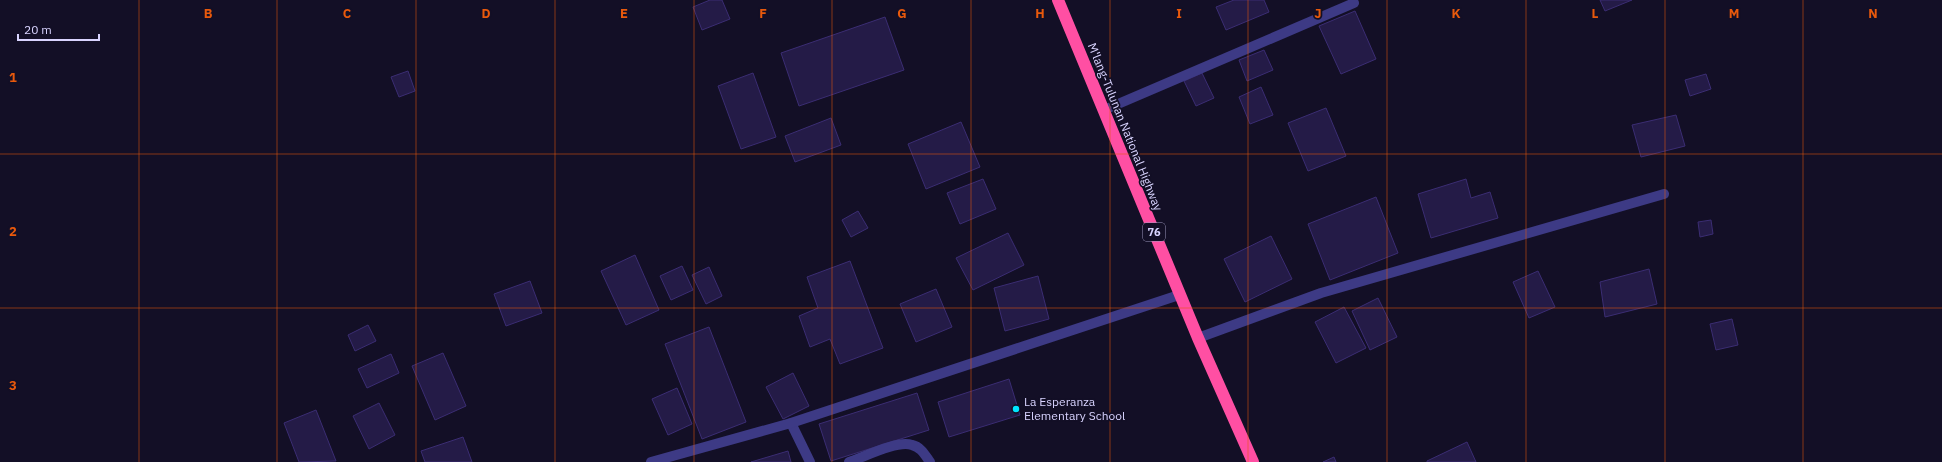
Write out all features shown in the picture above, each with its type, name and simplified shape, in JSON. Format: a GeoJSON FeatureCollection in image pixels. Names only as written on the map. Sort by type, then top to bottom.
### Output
{"type":"FeatureCollection","features":[{"type":"Feature","properties":{"kind":"highway","name":"M'lang-Tulunan National Highway"},"geometry":{"type":"LineString","coordinates":[[1058,0],[1179,294],[1254,462]]}},
{"type":"Feature","properties":{"kind":"street"},"geometry":{"type":"LineString","coordinates":[[1104,110],[1354,3]]}},
{"type":"Feature","properties":{"kind":"street"},"geometry":{"type":"LineString","coordinates":[[1198,338],[1321,293],[1664,194]]}},
{"type":"Feature","properties":{"kind":"street"},"geometry":{"type":"LineString","coordinates":[[651,462],[792,423],[1179,294]]}},
{"type":"Feature","properties":{"kind":"street"},"geometry":{"type":"LineString","coordinates":[[792,423],[810,462]]}},
{"type":"Feature","properties":{"kind":"street"},"geometry":{"type":"LineString","coordinates":[[849,462],[898,445],[912,444],[922,450],[930,462]]}},
{"type":"Feature","properties":{"kind":"building"},"geometry":{"type":"Polygon","coordinates":[[[710,0],[722,0],[730,19],[702,30],[693,7],[710,0]]]}},
{"type":"Feature","properties":{"kind":"building"},"geometry":{"type":"Polygon","coordinates":[[[1234,0],[1264,0],[1269,12],[1226,30],[1216,7],[1234,0]]]}},
{"type":"Feature","properties":{"kind":"building"},"geometry":{"type":"Polygon","coordinates":[[[1600,0],[1632,0],[1605,11],[1600,0]]]}},
{"type":"Feature","properties":{"kind":"building"},"geometry":{"type":"Polygon","coordinates":[[[1355,11],[1376,59],[1341,74],[1319,26],[1355,11]]]}},
{"type":"Feature","properties":{"kind":"building"},"geometry":{"type":"Polygon","coordinates":[[[885,17],[904,70],[799,106],[781,53],[885,17]]]}},
{"type":"Feature","properties":{"kind":"building"},"geometry":{"type":"Polygon","coordinates":[[[1264,50],[1273,70],[1247,81],[1239,60],[1264,50]]]}},
{"type":"Feature","properties":{"kind":"building"},"geometry":{"type":"Polygon","coordinates":[[[408,71],[415,91],[399,97],[391,77],[408,71]]]}},
{"type":"Feature","properties":{"kind":"building"},"geometry":{"type":"Polygon","coordinates":[[[753,73],[776,137],[741,149],[718,86],[753,73]]]}},
{"type":"Feature","properties":{"kind":"building"},"geometry":{"type":"Polygon","coordinates":[[[1202,73],[1214,98],[1196,106],[1184,81],[1202,73]]]}},
{"type":"Feature","properties":{"kind":"building"},"geometry":{"type":"Polygon","coordinates":[[[1706,74],[1711,89],[1690,96],[1685,80],[1706,74]]]}},
{"type":"Feature","properties":{"kind":"building"},"geometry":{"type":"Polygon","coordinates":[[[1261,87],[1273,115],[1250,124],[1239,97],[1261,87]]]}},
{"type":"Feature","properties":{"kind":"building"},"geometry":{"type":"Polygon","coordinates":[[[1326,108],[1346,156],[1308,171],[1288,123],[1326,108]]]}},
{"type":"Feature","properties":{"kind":"building"},"geometry":{"type":"Polygon","coordinates":[[[1676,115],[1685,146],[1641,157],[1632,125],[1676,115]]]}},
{"type":"Feature","properties":{"kind":"building"},"geometry":{"type":"Polygon","coordinates":[[[831,118],[841,145],[795,162],[785,136],[831,118]]]}},
{"type":"Feature","properties":{"kind":"building"},"geometry":{"type":"Polygon","coordinates":[[[961,122],[980,167],[926,189],[908,144],[961,122]]]}},
{"type":"Feature","properties":{"kind":"building"},"geometry":{"type":"Polygon","coordinates":[[[983,179],[996,209],[960,224],[947,193],[983,179]]]}},
{"type":"Feature","properties":{"kind":"building"},"geometry":{"type":"Polygon","coordinates":[[[1466,179],[1471,198],[1490,192],[1498,218],[1431,238],[1418,194],[1466,179]]]}},
{"type":"Feature","properties":{"kind":"building"},"geometry":{"type":"Polygon","coordinates":[[[1376,197],[1398,253],[1330,280],[1308,224],[1376,197]]]}},
{"type":"Feature","properties":{"kind":"building"},"geometry":{"type":"Polygon","coordinates":[[[858,211],[868,228],[851,237],[842,220],[858,211]]]}},
{"type":"Feature","properties":{"kind":"building"},"geometry":{"type":"Polygon","coordinates":[[[1711,220],[1713,234],[1700,237],[1698,222],[1711,220]]]}},
{"type":"Feature","properties":{"kind":"building"},"geometry":{"type":"Polygon","coordinates":[[[1008,233],[1024,265],[973,290],[956,258],[1008,233]]]}},
{"type":"Feature","properties":{"kind":"building"},"geometry":{"type":"Polygon","coordinates":[[[1271,236],[1292,279],[1245,302],[1224,259],[1271,236]]]}},
{"type":"Feature","properties":{"kind":"building"},"geometry":{"type":"Polygon","coordinates":[[[635,255],[659,310],[626,325],[601,271],[635,255]]]}},
{"type":"Feature","properties":{"kind":"building"},"geometry":{"type":"Polygon","coordinates":[[[850,261],[883,348],[840,364],[830,339],[810,347],[799,316],[818,308],[807,277],[850,261]]]}},
{"type":"Feature","properties":{"kind":"building"},"geometry":{"type":"Polygon","coordinates":[[[682,266],[693,290],[671,300],[660,276],[682,266]]]}},
{"type":"Feature","properties":{"kind":"building"},"geometry":{"type":"Polygon","coordinates":[[[709,267],[722,296],[706,304],[692,275],[709,267]]]}},
{"type":"Feature","properties":{"kind":"building"},"geometry":{"type":"Polygon","coordinates":[[[1649,269],[1657,304],[1605,317],[1600,282],[1649,269]]]}},
{"type":"Feature","properties":{"kind":"building"},"geometry":{"type":"Polygon","coordinates":[[[1538,271],[1555,307],[1529,318],[1513,282],[1538,271]]]}},
{"type":"Feature","properties":{"kind":"building"},"geometry":{"type":"Polygon","coordinates":[[[1038,276],[1049,319],[1005,331],[994,288],[1038,276]]]}},
{"type":"Feature","properties":{"kind":"building"},"geometry":{"type":"Polygon","coordinates":[[[530,281],[542,313],[506,326],[494,294],[530,281]]]}},
{"type":"Feature","properties":{"kind":"building"},"geometry":{"type":"Polygon","coordinates":[[[936,289],[952,327],[916,342],[900,304],[936,289]]]}},
{"type":"Feature","properties":{"kind":"building"},"geometry":{"type":"Polygon","coordinates":[[[1378,298],[1397,337],[1370,350],[1352,311],[1378,298]]]}},
{"type":"Feature","properties":{"kind":"building"},"geometry":{"type":"Polygon","coordinates":[[[1344,307],[1366,348],[1336,363],[1315,322],[1344,307]]]}},
{"type":"Feature","properties":{"kind":"building"},"geometry":{"type":"Polygon","coordinates":[[[1732,319],[1738,345],[1716,350],[1710,324],[1732,319]]]}},
{"type":"Feature","properties":{"kind":"building"},"geometry":{"type":"Polygon","coordinates":[[[368,325],[376,341],[355,351],[348,335],[368,325]]]}},
{"type":"Feature","properties":{"kind":"building"},"geometry":{"type":"Polygon","coordinates":[[[709,327],[746,422],[702,439],[665,344],[709,327]]]}},
{"type":"Feature","properties":{"kind":"building"},"geometry":{"type":"Polygon","coordinates":[[[443,353],[466,406],[435,420],[412,366],[443,353]]]}},
{"type":"Feature","properties":{"kind":"building"},"geometry":{"type":"Polygon","coordinates":[[[391,354],[399,373],[367,388],[358,369],[391,354]]]}},
{"type":"Feature","properties":{"kind":"building"},"geometry":{"type":"Polygon","coordinates":[[[793,373],[809,406],[783,419],[766,387],[793,373]]]}},
{"type":"Feature","properties":{"kind":"building"},"geometry":{"type":"Polygon","coordinates":[[[1009,379],[1020,415],[949,437],[938,402],[1009,379]]]}},
{"type":"Feature","properties":{"kind":"building"},"geometry":{"type":"Polygon","coordinates":[[[677,388],[692,424],[668,435],[652,399],[677,388]]]}},
{"type":"Feature","properties":{"kind":"building"},"geometry":{"type":"Polygon","coordinates":[[[917,393],[929,430],[831,461],[819,424],[917,393]]]}},
{"type":"Feature","properties":{"kind":"building"},"geometry":{"type":"Polygon","coordinates":[[[379,403],[395,435],[369,449],[353,416],[379,403]]]}},
{"type":"Feature","properties":{"kind":"building"},"geometry":{"type":"Polygon","coordinates":[[[316,410],[336,461],[299,462],[284,423],[316,410]]]}},
{"type":"Feature","properties":{"kind":"building"},"geometry":{"type":"Polygon","coordinates":[[[463,437],[472,462],[425,462],[421,451],[463,437]]]}},
{"type":"Feature","properties":{"kind":"building"},"geometry":{"type":"Polygon","coordinates":[[[1467,442],[1476,462],[1427,462],[1427,461],[1467,442]]]}},
{"type":"Feature","properties":{"kind":"building"},"geometry":{"type":"Polygon","coordinates":[[[788,451],[791,462],[751,462],[788,451]]]}},
{"type":"Feature","properties":{"kind":"building"},"geometry":{"type":"Polygon","coordinates":[[[1334,457],[1336,462],[1323,462],[1334,457]]]}},
{"type":"Feature","properties":{"kind":"place","name":"La Esperanza Elementary School"},"geometry":{"type":"Point","coordinates":[1016,409]}}]}
